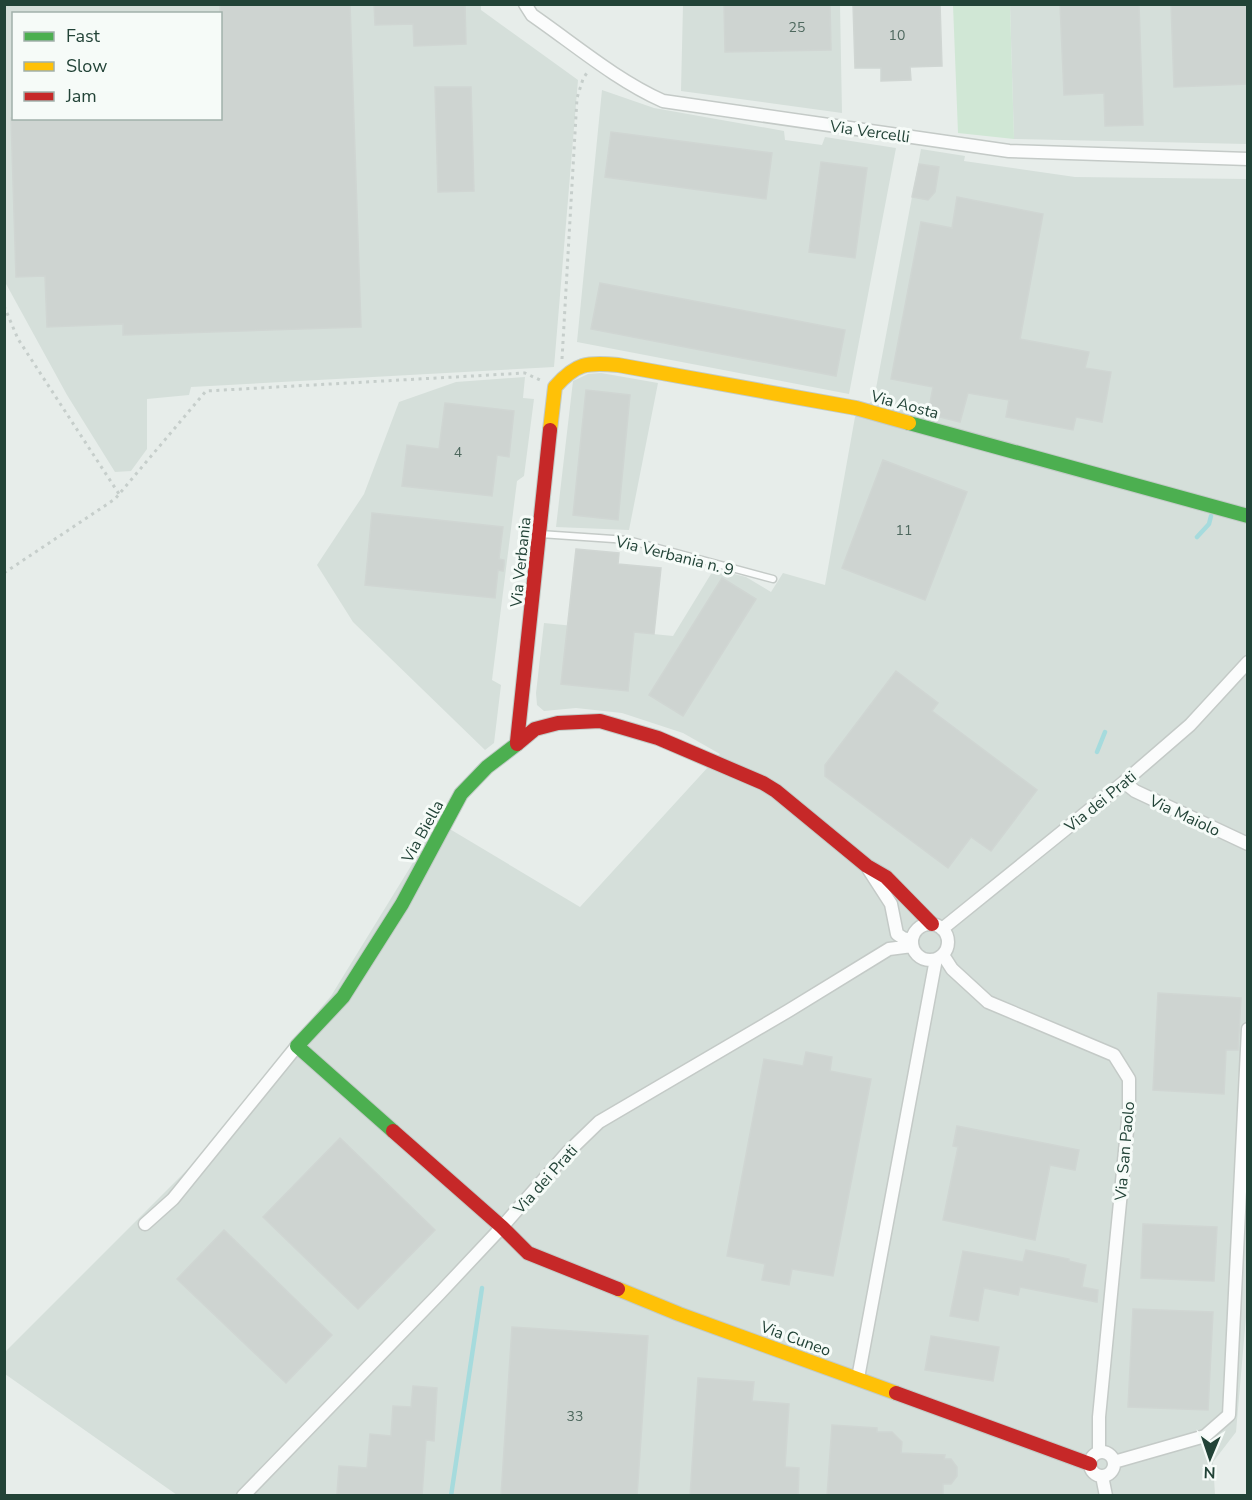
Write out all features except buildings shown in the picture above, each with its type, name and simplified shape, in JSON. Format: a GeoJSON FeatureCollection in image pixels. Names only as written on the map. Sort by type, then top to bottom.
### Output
{"type":"FeatureCollection","features":[{"type":"Feature","properties":{"kind":"street","name":"Via Vercelli"},"geometry":{"type":"LineString","coordinates":[[525,4],[532,15],[596,60],[642,92],[663,101],[1009,151],[1248,159]]}},
{"type":"Feature","properties":{"kind":"street","name":"Via Aosta"},"geometry":{"type":"LineString","coordinates":[[570,369],[591,362],[618,365],[856,408],[1248,516]]}},
{"type":"Feature","properties":{"kind":"street"},"geometry":{"type":"LineString","coordinates":[[555,387],[570,369]]}},
{"type":"Feature","properties":{"kind":"street","name":"Via Verbania"},"geometry":{"type":"LineString","coordinates":[[517,742],[555,387]]}},
{"type":"Feature","properties":{"kind":"street","name":"Via dei Prati"},"geometry":{"type":"LineString","coordinates":[[937,927],[1124,783],[1190,725],[1248,662]]}},
{"type":"Feature","properties":{"kind":"street","name":"Via Biella"},"geometry":{"type":"LineString","coordinates":[[297,1046],[343,997],[402,904],[461,794],[487,767],[517,742],[535,729],[558,723],[600,721],[658,738],[763,783],[776,791],[867,866],[886,877],[937,927]]}},
{"type":"Feature","properties":{"kind":"street","name":"Via Maiolo"},"geometry":{"type":"LineString","coordinates":[[1124,783],[1135,791],[1248,844]]}},
{"type":"Feature","properties":{"kind":"street","name":"Via Biella"},"geometry":{"type":"LineString","coordinates":[[867,866],[891,904],[897,934],[911,943]]}},
{"type":"Feature","properties":{"kind":"street"},"geometry":{"type":"LineString","coordinates":[[858,1378],[939,957],[948,945],[948,939],[937,927],[921,926],[916,930],[911,943],[914,952],[924,960],[939,957]]}},
{"type":"Feature","properties":{"kind":"street","name":"Via dei Prati"},"geometry":{"type":"LineString","coordinates":[[243,1496],[502,1227],[567,1153],[599,1122],[889,949],[911,943]]}},
{"type":"Feature","properties":{"kind":"street","name":"Via San Paolo"},"geometry":{"type":"LineString","coordinates":[[939,957],[988,1002],[1114,1055],[1129,1079],[1129,1110],[1099,1418],[1099,1452]]}},
{"type":"Feature","properties":{"kind":"street"},"geometry":{"type":"LineString","coordinates":[[1114,1462],[1205,1436],[1228,1415],[1248,1029]]}},
{"type":"Feature","properties":{"kind":"street"},"geometry":{"type":"LineString","coordinates":[[146,1224],[173,1199],[297,1046],[502,1227]]}},
{"type":"Feature","properties":{"kind":"street","name":"Via Cuneo"},"geometry":{"type":"LineString","coordinates":[[502,1227],[528,1253],[680,1314],[1090,1464]]}},
{"type":"Feature","properties":{"kind":"street"},"geometry":{"type":"LineString","coordinates":[[1099,1452],[1107,1453],[1114,1462],[1112,1470],[1102,1476],[1095,1474],[1090,1464],[1092,1456],[1099,1452]]}},
{"type":"Feature","properties":{"kind":"street"},"geometry":{"type":"LineString","coordinates":[[1102,1476],[1106,1496]]}},
{"type":"Feature","properties":{"kind":"lane","name":"Via Verbania n. 9"},"geometry":{"type":"LineString","coordinates":[[540,534],[628,540],[773,579]]}},
{"type":"Feature","properties":{"kind":"path"},"geometry":{"type":"LineString","coordinates":[[570,369],[562,359],[577,98],[583,79],[596,60]]}},
{"type":"Feature","properties":{"kind":"path"},"geometry":{"type":"LineString","coordinates":[[4,306],[18,339],[119,494]]}},
{"type":"Feature","properties":{"kind":"path"},"geometry":{"type":"LineString","coordinates":[[4,573],[115,499],[206,391],[525,373],[555,387]]}},
{"type":"Feature","properties":{"kind":"shaded area"},"geometry":{"type":"Polygon","coordinates":[[[4,5],[481,5],[481,10],[578,80],[554,367],[191,387],[189,395],[147,399],[147,449],[131,471],[115,472],[67,395],[5,282],[4,5]]]}},
{"type":"Feature","properties":{"kind":"shaded area"},"geometry":{"type":"Polygon","coordinates":[[[683,5],[840,5],[842,113],[681,91],[683,5]]]}},
{"type":"Feature","properties":{"kind":"shaded area"},"geometry":{"type":"Polygon","coordinates":[[[1010,5],[1247,5],[1247,144],[1014,139],[1010,5]]]}},
{"type":"Feature","properties":{"kind":"shaded area"},"geometry":{"type":"Polygon","coordinates":[[[602,90],[654,108],[784,131],[785,140],[822,145],[825,137],[896,148],[849,394],[577,342],[602,90]]]}},
{"type":"Feature","properties":{"kind":"shaded area"},"geometry":{"type":"Polygon","coordinates":[[[921,149],[965,156],[964,161],[1075,177],[1247,179],[1248,1294],[1236,1432],[1213,1462],[1215,1495],[177,1495],[5,1374],[5,1352],[204,1153],[284,1051],[331,996],[438,822],[580,907],[720,754],[683,733],[622,713],[576,708],[544,711],[537,705],[536,693],[544,623],[673,636],[714,569],[746,577],[771,592],[783,573],[825,585],[855,417],[874,399],[921,149]]]}},
{"type":"Feature","properties":{"kind":"shaded area"},"geometry":{"type":"Polygon","coordinates":[[[601,373],[658,383],[629,530],[556,527],[573,381],[588,374],[601,373]]]}},
{"type":"Feature","properties":{"kind":"shaded area"},"geometry":{"type":"Polygon","coordinates":[[[525,377],[523,398],[534,399],[524,476],[517,481],[492,680],[501,685],[494,743],[485,750],[353,622],[317,565],[364,494],[399,402],[456,382],[525,377]]]}},
{"type":"Feature","properties":{"kind":"green space"},"geometry":{"type":"Polygon","coordinates":[[[953,5],[1010,5],[1014,139],[958,133],[953,5]]]}},
{"type":"Feature","properties":{"kind":"waterway"},"geometry":{"type":"LineString","coordinates":[[1197,537],[1209,524],[1211,516]]}},
{"type":"Feature","properties":{"kind":"waterway"},"geometry":{"type":"LineString","coordinates":[[1097,752],[1105,732]]}},
{"type":"Feature","properties":{"kind":"waterway"},"geometry":{"type":"LineString","coordinates":[[451,1496],[482,1288]]}},
{"type":"Feature","properties":{"kind":"traffic: fast"},"geometry":{"type":"LineString","coordinates":[[909,423],[1248,516]]}},
{"type":"Feature","properties":{"kind":"traffic: fast"},"geometry":{"type":"LineString","coordinates":[[393,1131],[297,1046],[343,997],[402,904],[461,794],[487,767],[517,744]]}},
{"type":"Feature","properties":{"kind":"traffic: slow"},"geometry":{"type":"LineString","coordinates":[[550,430],[555,387],[569,373],[590,364],[618,365],[856,408],[909,423]]}},
{"type":"Feature","properties":{"kind":"traffic: slow"},"geometry":{"type":"LineString","coordinates":[[618,1289],[679,1314],[896,1393]]}},
{"type":"Feature","properties":{"kind":"traffic: jam"},"geometry":{"type":"LineString","coordinates":[[517,742],[550,430]]}},
{"type":"Feature","properties":{"kind":"traffic: jam"},"geometry":{"type":"LineString","coordinates":[[517,744],[535,729],[558,723],[600,721],[658,738],[763,783],[776,791],[867,866],[886,877],[932,924]]}},
{"type":"Feature","properties":{"kind":"traffic: jam"},"geometry":{"type":"LineString","coordinates":[[393,1131],[502,1227],[528,1253],[618,1289]]}},
{"type":"Feature","properties":{"kind":"traffic: jam"},"geometry":{"type":"LineString","coordinates":[[896,1393],[1090,1464]]}}]}
